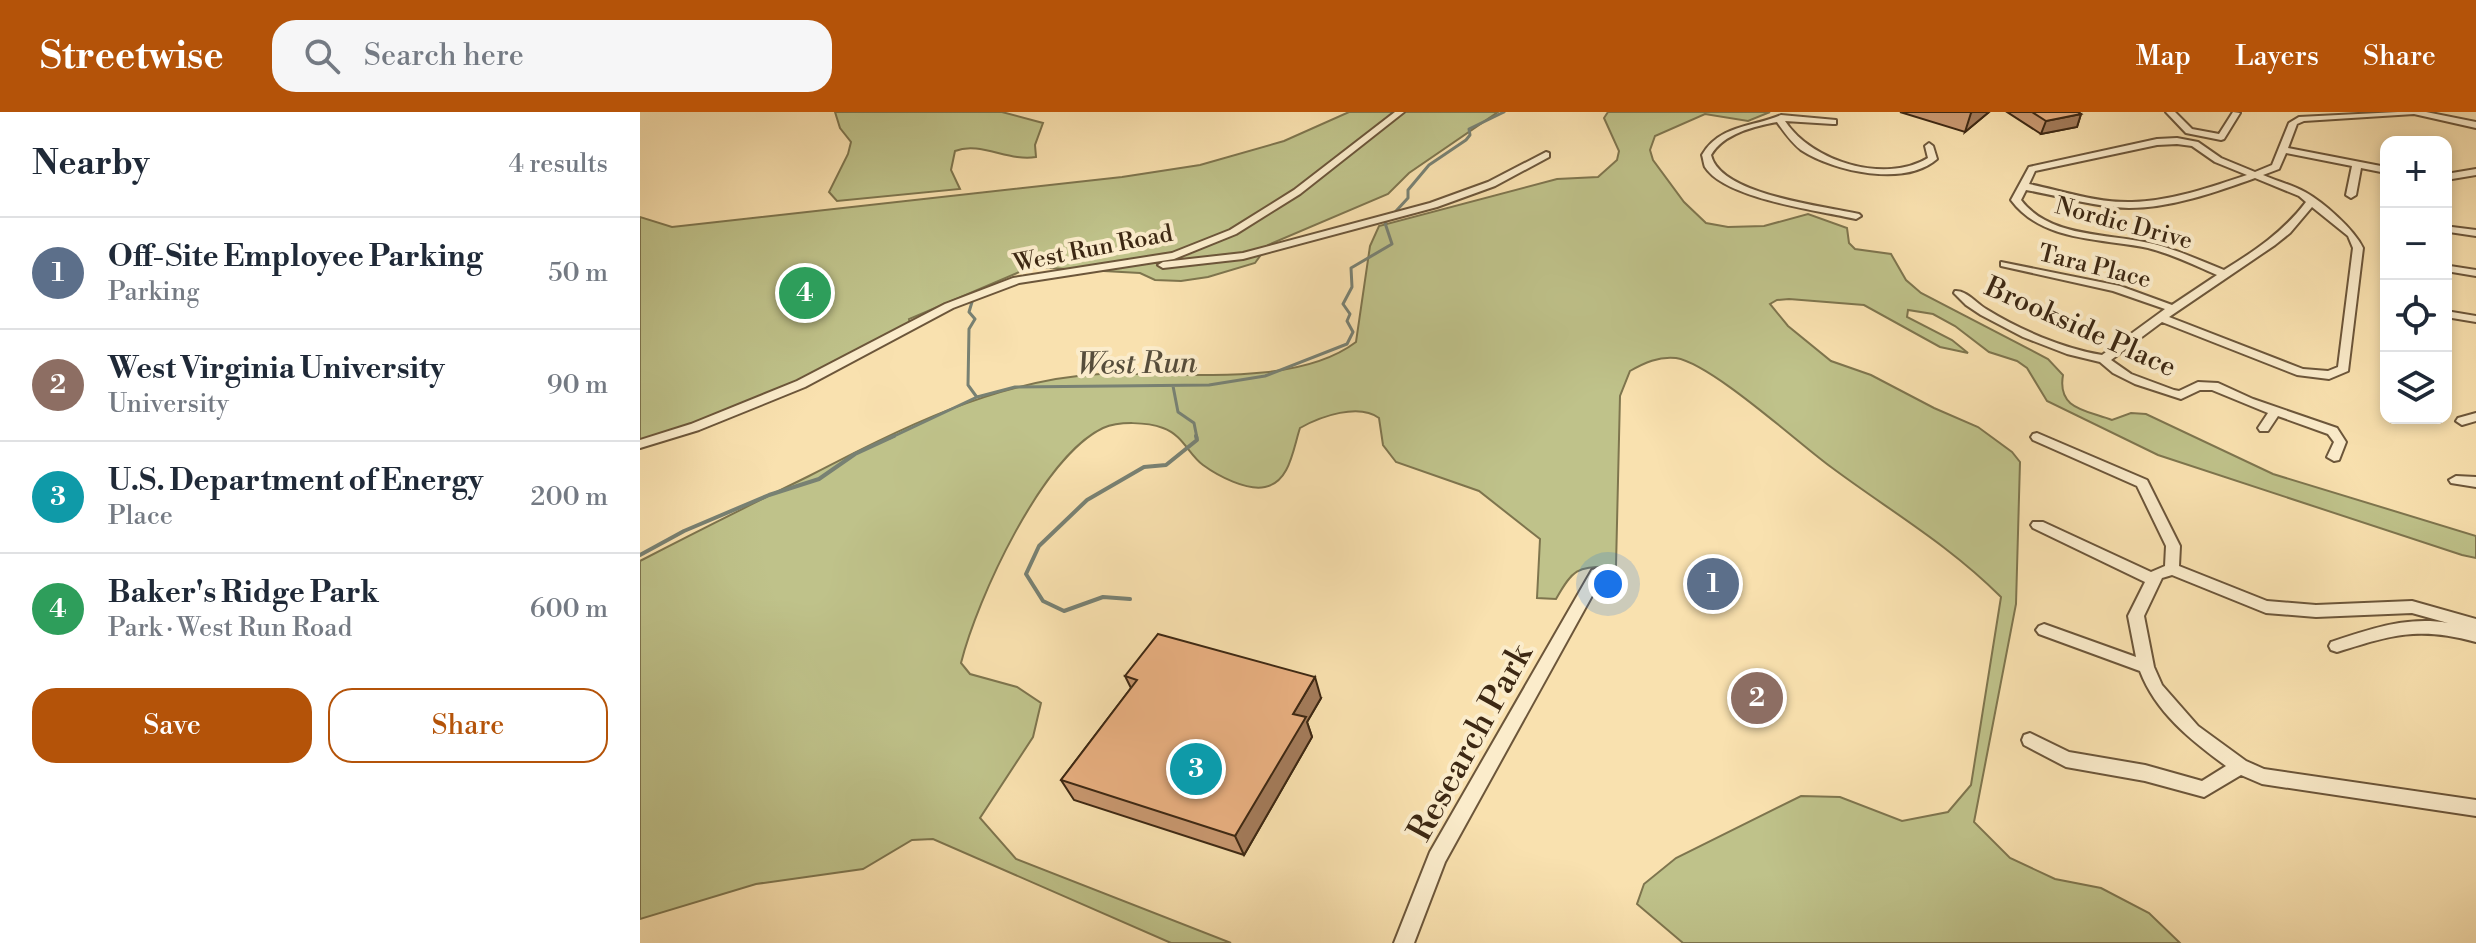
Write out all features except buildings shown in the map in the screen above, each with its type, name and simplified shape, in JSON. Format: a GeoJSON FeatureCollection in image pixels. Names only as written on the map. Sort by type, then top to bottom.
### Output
{"type":"FeatureCollection","features":[{"type":"Feature","properties":{"kind":"street","name":"West Run Road"},"geometry":{"type":"LineString","coordinates":[[640,444],[695,427],[801,384],[949,306],[1017,280],[1174,256],[1233,232],[1297,192],[1400,112]]}},
{"type":"Feature","properties":{"kind":"street"},"geometry":{"type":"LineString","coordinates":[[1779,119],[1788,112]]}},
{"type":"Feature","properties":{"kind":"street"},"geometry":{"type":"LineString","coordinates":[[2170,112],[2189,131],[2221,137],[2236,113]]}},
{"type":"Feature","properties":{"kind":"street"},"geometry":{"type":"LineString","coordinates":[[2022,186],[2132,205],[2254,176],[2276,167],[2293,123],[2302,119],[2365,114],[2403,116],[2414,112],[2476,125]]}},
{"type":"Feature","properties":{"kind":"street"},"geometry":{"type":"LineString","coordinates":[[1779,119],[1790,137],[1810,152],[1876,171],[1913,171],[1925,166],[1933,159],[1929,146]]}},
{"type":"Feature","properties":{"kind":"street"},"geometry":{"type":"LineString","coordinates":[[1833,122],[1779,119],[1741,129],[1715,140],[1708,150],[1708,161],[1718,175],[1771,197],[1856,216]]}},
{"type":"Feature","properties":{"kind":"street","name":"Nordic Drive"},"geometry":{"type":"LineString","coordinates":[[2162,318],[2301,372],[2329,375],[2344,369],[2358,248],[2352,235],[2302,194],[2218,160],[2195,144],[2167,141],[2038,166],[2028,173],[2016,200],[2019,208],[2039,222],[2152,247],[2226,275]]}},
{"type":"Feature","properties":{"kind":"street"},"geometry":{"type":"LineString","coordinates":[[2285,150],[2380,169]]}},
{"type":"Feature","properties":{"kind":"street"},"geometry":{"type":"LineString","coordinates":[[1099,268],[1132,268],[1241,257],[1312,236],[1392,219],[1473,192],[1508,177],[1546,155]]}},
{"type":"Feature","properties":{"kind":"street"},"geometry":{"type":"LineString","coordinates":[[2351,195],[2357,164]]}},
{"type":"Feature","properties":{"kind":"street"},"geometry":{"type":"LineString","coordinates":[[2452,176],[2476,172]]}},
{"type":"Feature","properties":{"kind":"street"},"geometry":{"type":"LineString","coordinates":[[2104,359],[2226,275],[2303,216],[2312,201]]}},
{"type":"Feature","properties":{"kind":"street"},"geometry":{"type":"LineString","coordinates":[[2452,230],[2476,233]]}},
{"type":"Feature","properties":{"kind":"street","name":"Tara Place"},"geometry":{"type":"LineString","coordinates":[[2005,264],[2116,288],[2174,309]]}},
{"type":"Feature","properties":{"kind":"street"},"geometry":{"type":"LineString","coordinates":[[2452,269],[2476,273]]}},
{"type":"Feature","properties":{"kind":"street","name":"Brookside Place"},"geometry":{"type":"LineString","coordinates":[[1959,293],[1984,313],[2082,356],[2104,359],[2111,368],[2172,394],[2188,393],[2198,386],[2214,386],[2333,431],[2340,442],[2334,457]]}},
{"type":"Feature","properties":{"kind":"street"},"geometry":{"type":"LineString","coordinates":[[2452,315],[2476,319]]}},
{"type":"Feature","properties":{"kind":"street"},"geometry":{"type":"LineString","coordinates":[[2264,428],[2275,411]]}},
{"type":"Feature","properties":{"kind":"street"},"geometry":{"type":"LineString","coordinates":[[2462,421],[2476,417]]}},
{"type":"Feature","properties":{"kind":"street"},"geometry":{"type":"LineString","coordinates":[[2037,437],[2142,483],[2173,546],[2172,569]]}},
{"type":"Feature","properties":{"kind":"street"},"geometry":{"type":"LineString","coordinates":[[2456,480],[2476,482]]}},
{"type":"Feature","properties":{"kind":"street"},"geometry":{"type":"LineString","coordinates":[[2038,525],[2154,580]]}},
{"type":"Feature","properties":{"kind":"street"},"geometry":{"type":"LineString","coordinates":[[2476,625],[2412,607],[2316,611],[2266,607],[2172,569],[2157,574],[2136,616],[2146,667],[2155,689],[2192,731],[2240,766],[2262,776],[2476,808]]}},
{"type":"Feature","properties":{"kind":"street","name":"Research Park"},"geometry":{"type":"LineString","coordinates":[[1404,943],[1437,858],[1597,574]]}},
{"type":"Feature","properties":{"kind":"street"},"geometry":{"type":"LineString","coordinates":[[2337,646],[2407,625],[2441,627],[2476,636]]}},
{"type":"Feature","properties":{"kind":"street"},"geometry":{"type":"LineString","coordinates":[[2044,630],[2146,667]]}},
{"type":"Feature","properties":{"kind":"street"},"geometry":{"type":"LineString","coordinates":[[2030,740],[2066,759],[2145,773],[2204,789],[2240,766]]}},
{"type":"Feature","properties":{"kind":"green space"},"geometry":{"type":"Polygon","coordinates":[[[835,112],[1002,112],[1043,123],[1035,145],[1036,157],[1015,157],[974,148],[955,151],[951,170],[960,189],[837,201],[829,192],[851,142],[840,128],[835,112]]]}},
{"type":"Feature","properties":{"kind":"green space"},"geometry":{"type":"Polygon","coordinates":[[[1349,112],[1498,112],[1409,173],[1388,194],[1268,245],[1255,263],[1208,277],[1181,281],[1155,280],[1140,273],[1031,267],[909,319],[910,324],[745,405],[640,440],[640,217],[672,227],[1122,177],[1200,165],[1284,141],[1349,112]]]}},
{"type":"Feature","properties":{"kind":"green space"},"geometry":{"type":"Polygon","coordinates":[[[1608,112],[1770,112],[1748,121],[1705,114],[1655,136],[1650,150],[1653,160],[1684,202],[1706,223],[1728,227],[1764,226],[1808,214],[1847,228],[1849,243],[1855,249],[1891,254],[1906,280],[1921,293],[2048,359],[2063,375],[2064,395],[2083,410],[2112,420],[2131,413],[2146,414],[2273,474],[2476,536],[2476,558],[2158,455],[2047,401],[2027,368],[2017,361],[1989,352],[1955,326],[1933,314],[1908,310],[1907,317],[1952,340],[1968,353],[1940,347],[1864,305],[1789,299],[1770,304],[1788,326],[1831,361],[1871,375],[1978,427],[2012,452],[2020,462],[2016,604],[1974,822],[2010,858],[2055,879],[2101,888],[2149,913],[2180,943],[1683,943],[1637,904],[1644,884],[1676,858],[1801,796],[1840,797],[1902,821],[1948,812],[1971,785],[2001,597],[1939,544],[1831,467],[1732,389],[1692,363],[1676,358],[1652,361],[1630,371],[1620,396],[1616,566],[1579,570],[1568,580],[1556,599],[1537,598],[1540,539],[1479,491],[1396,462],[1383,445],[1379,418],[1371,414],[1340,413],[1300,428],[1285,472],[1280,479],[1265,487],[1250,487],[1224,478],[1198,461],[1170,431],[1141,424],[1125,423],[1103,428],[1080,444],[1057,468],[1035,498],[997,568],[981,603],[961,663],[970,674],[1017,687],[1041,703],[1033,737],[980,818],[1016,859],[1231,943],[1171,943],[933,839],[912,840],[863,869],[756,884],[640,919],[640,561],[913,425],[1023,386],[1100,374],[1267,372],[1330,357],[1356,342],[1370,246],[1379,226],[1557,179],[1598,177],[1617,160],[1619,151],[1604,118],[1608,112]]]}},
{"type":"Feature","properties":{"kind":"waterway","name":"West Run"},"geometry":{"type":"LineString","coordinates":[[890,438],[977,397],[1015,387],[1209,385],[1265,376],[1347,344],[1353,332],[1347,321],[1350,314],[1343,304],[1352,287],[1351,268],[1392,244],[1385,223],[1408,198],[1408,190],[1429,165],[1466,140],[1470,135],[1469,129],[1504,112]]}},
{"type":"Feature","properties":{"kind":"waterway"},"geometry":{"type":"LineString","coordinates":[[972,302],[969,312],[975,319],[969,329],[968,385],[976,396]]}},
{"type":"Feature","properties":{"kind":"waterway"},"geometry":{"type":"LineString","coordinates":[[1173,386],[1178,412],[1194,423],[1197,438]]}},
{"type":"Feature","properties":{"kind":"waterway","name":"West Run"},"geometry":{"type":"LineString","coordinates":[[640,555],[684,531],[769,495],[819,479],[855,454],[894,436]]}},
{"type":"Feature","properties":{"kind":"waterway"},"geometry":{"type":"LineString","coordinates":[[1130,599],[1103,597],[1064,611],[1043,601],[1026,574],[1039,546],[1087,500],[1144,467],[1166,465],[1197,440],[1196,436]]}},
{"type":"Feature","properties":{"kind":"place","name":"Baker's Ridge Park"},"geometry":{"type":"Point","coordinates":[805,293]}},
{"type":"Feature","properties":{"kind":"place","name":"Off-Site Employee Parking"},"geometry":{"type":"Point","coordinates":[1713,584]}},
{"type":"Feature","properties":{"kind":"place","name":"West Virginia University"},"geometry":{"type":"Point","coordinates":[1757,698]}},
{"type":"Feature","properties":{"kind":"place","name":"U.S. Department of Energy"},"geometry":{"type":"Point","coordinates":[1196,769]}}]}
